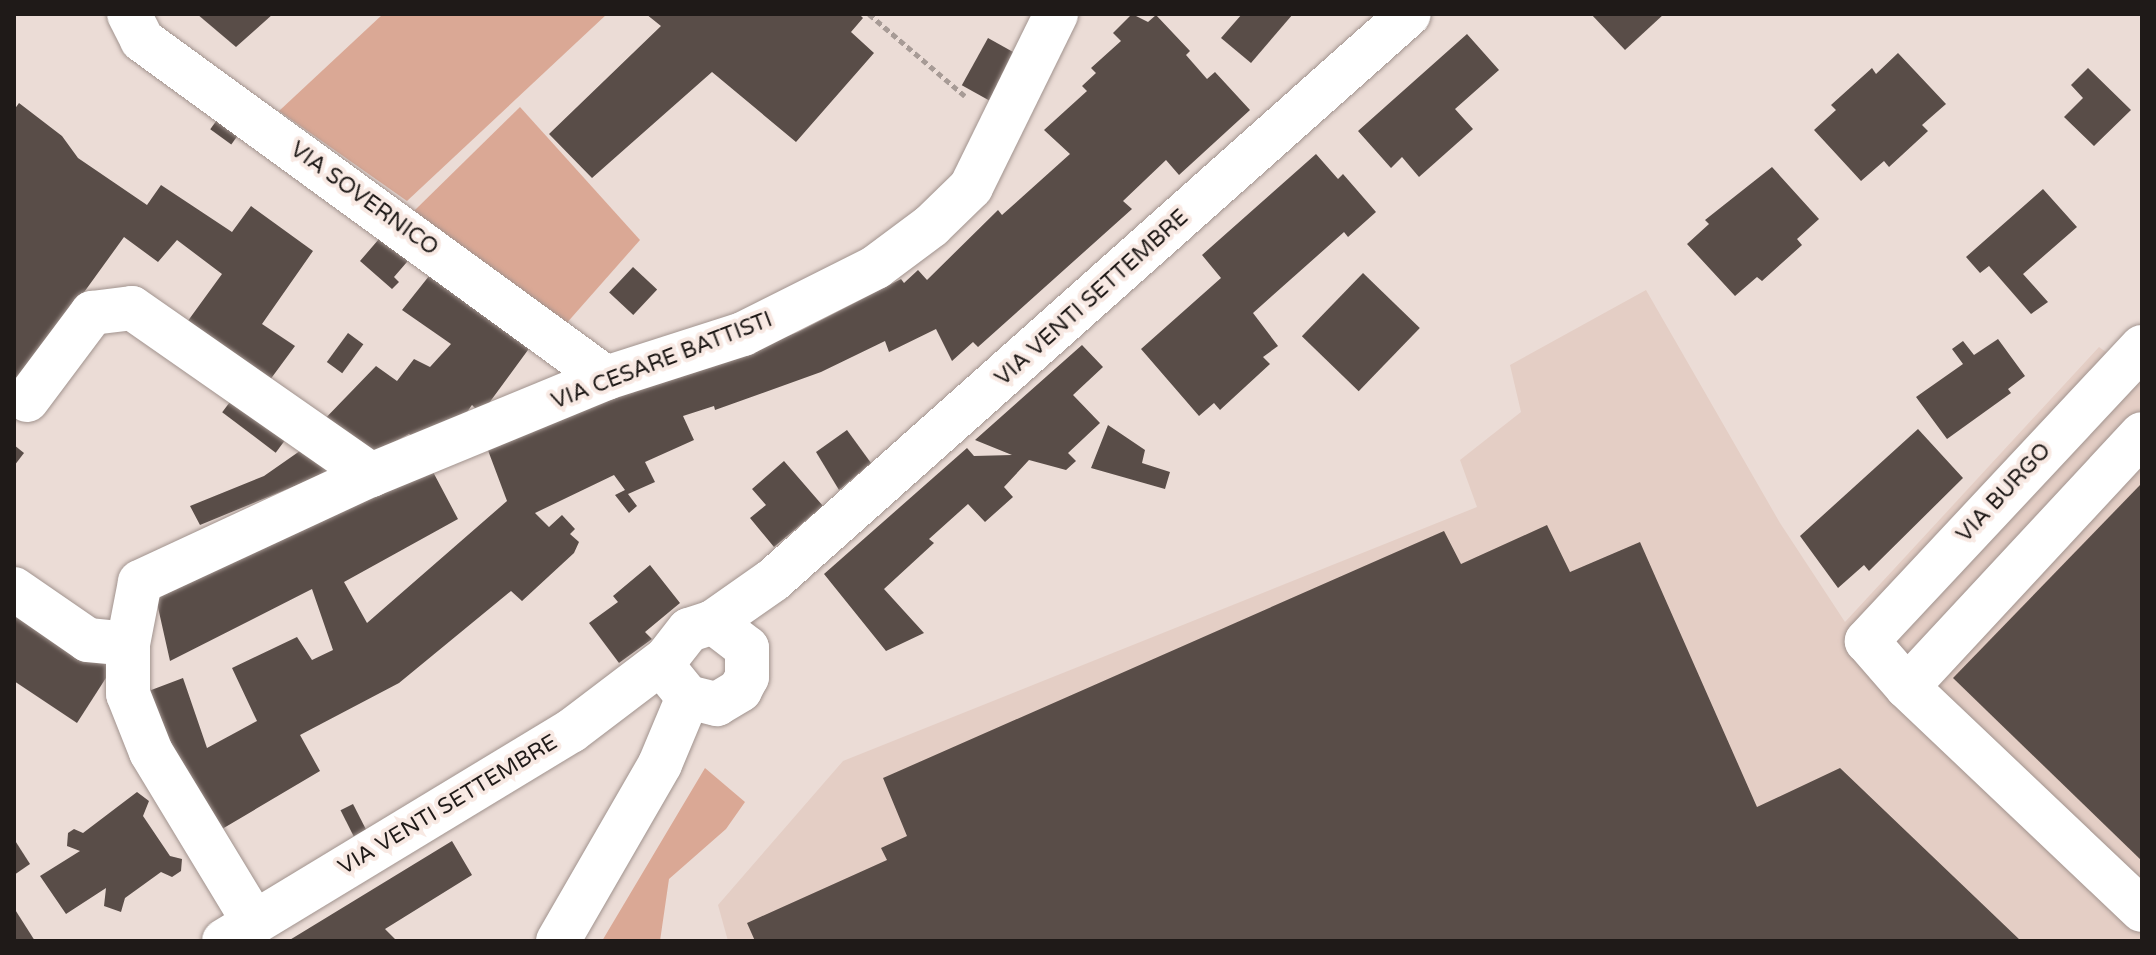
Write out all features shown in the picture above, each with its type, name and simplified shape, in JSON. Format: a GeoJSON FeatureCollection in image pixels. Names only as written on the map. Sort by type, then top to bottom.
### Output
{"type":"FeatureCollection","features":[{"type":"Feature","properties":{"kind":"street","name":"VIA SOVERNICO"},"geometry":{"type":"LineString","coordinates":[[129,14],[142,40],[606,378]]}},
{"type":"Feature","properties":{"kind":"street","name":"VIA CESARE BATTISTI"},"geometry":{"type":"LineString","coordinates":[[239,932],[151,752],[128,694],[128,644],[140,582],[371,475],[606,378],[743,334],[876,267],[931,226],[971,187],[1056,14]]}},
{"type":"Feature","properties":{"kind":"street","name":"VIA VENTI SETTEMBRE"},"geometry":{"type":"LineString","coordinates":[[713,622],[773,580],[1409,14]]}},
{"type":"Feature","properties":{"kind":"street"},"geometry":{"type":"LineString","coordinates":[[27,400],[92,313],[132,308],[371,475]]}},
{"type":"Feature","properties":{"kind":"street","name":"VIA BURGO"},"geometry":{"type":"LineString","coordinates":[[1907,687],[1867,641],[2140,352]]}},
{"type":"Feature","properties":{"kind":"street"},"geometry":{"type":"LineString","coordinates":[[2142,434],[1907,687],[2142,910]]}},
{"type":"Feature","properties":{"kind":"street","name":"VIA VENTI SETTEMBRE"},"geometry":{"type":"LineString","coordinates":[[747,648],[773,580]]}},
{"type":"Feature","properties":{"kind":"street"},"geometry":{"type":"LineString","coordinates":[[14,589],[88,640],[128,644]]}},
{"type":"Feature","properties":{"kind":"street"},"geometry":{"type":"LineString","coordinates":[[713,622],[747,648],[747,677],[730,699],[717,704],[688,697],[673,683],[666,659],[689,630],[713,622]]}},
{"type":"Feature","properties":{"kind":"street","name":"VIA VENTI SETTEMBRE"},"geometry":{"type":"LineString","coordinates":[[239,932],[571,731],[666,659]]}},
{"type":"Feature","properties":{"kind":"street"},"geometry":{"type":"LineString","coordinates":[[558,941],[660,764],[688,697]]}},
{"type":"Feature","properties":{"kind":"path"},"geometry":{"type":"LineString","coordinates":[[869,14],[1002,122]]}},
{"type":"Feature","properties":{"kind":"shaded area"},"geometry":{"type":"Polygon","coordinates":[[[383,14],[607,14],[407,201],[279,111],[383,14]]]}},
{"type":"Feature","properties":{"kind":"shaded area"},"geometry":{"type":"Polygon","coordinates":[[[520,107],[640,240],[565,325],[414,211],[520,107]]]}},
{"type":"Feature","properties":{"kind":"shaded area"},"geometry":{"type":"Polygon","coordinates":[[[1646,290],[1780,523],[1845,622],[2099,347],[2142,378],[2142,941],[728,941],[718,905],[843,761],[1477,507],[1460,460],[1521,412],[1510,365],[1646,290]]]}},
{"type":"Feature","properties":{"kind":"shaded area"},"geometry":{"type":"Polygon","coordinates":[[[705,768],[745,802],[726,829],[669,879],[660,941],[602,941],[705,768]]]}},
{"type":"Feature","properties":{"kind":"building"},"geometry":{"type":"Polygon","coordinates":[[[197,14],[273,14],[236,47],[197,14]]]}},
{"type":"Feature","properties":{"kind":"building"},"geometry":{"type":"Polygon","coordinates":[[[646,14],[859,14],[863,18],[851,32],[874,53],[796,142],[712,72],[592,178],[549,134],[661,26],[646,14]]]}},
{"type":"Feature","properties":{"kind":"building"},"geometry":{"type":"Polygon","coordinates":[[[1132,14],[1148,22],[1156,15],[1190,51],[1186,55],[1207,79],[1215,72],[1250,110],[1179,175],[1166,160],[1123,201],[1132,209],[978,347],[973,342],[952,361],[936,329],[889,352],[885,341],[821,372],[715,410],[714,406],[683,416],[694,440],[645,462],[655,482],[628,494],[637,506],[629,513],[615,495],[625,490],[614,475],[535,513],[549,527],[562,515],[575,529],[570,534],[579,542],[574,553],[522,601],[511,591],[399,683],[300,735],[320,771],[217,832],[178,767],[146,692],[183,678],[207,748],[257,721],[232,668],[297,637],[312,660],[333,650],[312,589],[170,661],[155,594],[432,470],[458,519],[344,582],[367,623],[507,501],[486,445],[590,400],[701,369],[798,332],[901,279],[904,283],[918,270],[927,280],[998,210],[1002,215],[1070,154],[1044,130],[1087,91],[1082,86],[1096,73],[1091,68],[1121,41],[1113,33],[1132,14]]]}},
{"type":"Feature","properties":{"kind":"building"},"geometry":{"type":"Polygon","coordinates":[[[1242,14],[1293,14],[1251,63],[1221,38],[1242,14]]]}},
{"type":"Feature","properties":{"kind":"building"},"geometry":{"type":"Polygon","coordinates":[[[1591,14],[1664,14],[1625,50],[1591,14]]]}},
{"type":"Feature","properties":{"kind":"building"},"geometry":{"type":"Polygon","coordinates":[[[1467,34],[1499,70],[1455,109],[1473,129],[1419,177],[1402,157],[1391,168],[1358,131],[1467,34]]]}},
{"type":"Feature","properties":{"kind":"building"},"geometry":{"type":"Polygon","coordinates":[[[988,38],[1020,56],[994,103],[962,85],[988,38]]]}},
{"type":"Feature","properties":{"kind":"building"},"geometry":{"type":"Polygon","coordinates":[[[1898,53],[1946,104],[1922,125],[1928,131],[1889,167],[1884,161],[1861,181],[1814,130],[1836,110],[1831,105],[1872,68],[1876,74],[1898,53]]]}},
{"type":"Feature","properties":{"kind":"building"},"geometry":{"type":"Polygon","coordinates":[[[2088,68],[2131,110],[2094,146],[2064,117],[2083,98],[2071,85],[2088,68]]]}},
{"type":"Feature","properties":{"kind":"building"},"geometry":{"type":"Polygon","coordinates":[[[19,103],[62,136],[78,158],[147,205],[161,185],[232,232],[251,206],[313,251],[262,324],[295,346],[264,388],[182,329],[222,274],[177,240],[158,262],[124,237],[14,389],[14,110],[19,103]]]}},
{"type":"Feature","properties":{"kind":"building"},"geometry":{"type":"Polygon","coordinates":[[[222,113],[243,128],[231,144],[210,129],[222,113]]]}},
{"type":"Feature","properties":{"kind":"building"},"geometry":{"type":"Polygon","coordinates":[[[1316,154],[1338,179],[1343,174],[1376,212],[1348,237],[1344,232],[1253,313],[1278,346],[1263,357],[1270,364],[1220,410],[1214,403],[1199,416],[1141,349],[1221,278],[1202,255],[1316,154]]]}},
{"type":"Feature","properties":{"kind":"building"},"geometry":{"type":"Polygon","coordinates":[[[1772,167],[1819,219],[1797,239],[1802,245],[1762,281],[1757,277],[1735,296],[1687,244],[1709,224],[1705,220],[1772,167]]]}},
{"type":"Feature","properties":{"kind":"building"},"geometry":{"type":"Polygon","coordinates":[[[2043,189],[2077,227],[2023,274],[2048,302],[2031,314],[1989,266],[1980,273],[1966,257],[2043,189]]]}},
{"type":"Feature","properties":{"kind":"building"},"geometry":{"type":"Polygon","coordinates":[[[385,232],[413,255],[394,277],[399,282],[392,289],[360,261],[385,232]]]}},
{"type":"Feature","properties":{"kind":"building"},"geometry":{"type":"Polygon","coordinates":[[[633,267],[657,290],[633,315],[609,293],[633,267]]]}},
{"type":"Feature","properties":{"kind":"building"},"geometry":{"type":"Polygon","coordinates":[[[433,271],[536,339],[481,414],[472,405],[460,422],[423,441],[409,434],[360,460],[317,427],[376,366],[397,381],[414,359],[430,367],[451,344],[402,310],[433,271]]]}},
{"type":"Feature","properties":{"kind":"building"},"geometry":{"type":"Polygon","coordinates":[[[1363,273],[1420,328],[1359,391],[1302,336],[1363,273]]]}},
{"type":"Feature","properties":{"kind":"building"},"geometry":{"type":"Polygon","coordinates":[[[348,333],[363,344],[342,373],[327,362],[348,333]]]}},
{"type":"Feature","properties":{"kind":"building"},"geometry":{"type":"Polygon","coordinates":[[[1998,339],[2025,376],[2008,389],[2011,393],[1947,439],[1916,397],[1963,364],[1952,349],[1963,341],[1974,355],[1998,339]]]}},
{"type":"Feature","properties":{"kind":"building"},"geometry":{"type":"Polygon","coordinates":[[[1082,345],[1103,367],[1073,395],[1100,423],[1068,453],[1076,461],[1066,470],[1029,460],[1004,487],[1013,497],[985,522],[968,504],[929,539],[934,543],[884,589],[924,633],[886,651],[824,574],[967,448],[974,456],[1012,455],[975,440],[1082,345]]]}},
{"type":"Feature","properties":{"kind":"building"},"geometry":{"type":"Polygon","coordinates":[[[236,394],[290,434],[276,453],[222,412],[236,394]]]}},
{"type":"Feature","properties":{"kind":"building"},"geometry":{"type":"Polygon","coordinates":[[[1108,425],[1145,450],[1142,463],[1170,472],[1165,489],[1091,468],[1108,425]]]}},
{"type":"Feature","properties":{"kind":"building"},"geometry":{"type":"Polygon","coordinates":[[[1918,429],[1963,478],[1869,571],[1864,565],[1838,588],[1800,536],[1918,429]]]}},
{"type":"Feature","properties":{"kind":"building"},"geometry":{"type":"Polygon","coordinates":[[[847,430],[871,463],[839,490],[816,452],[847,430]]]}},
{"type":"Feature","properties":{"kind":"building"},"geometry":{"type":"Polygon","coordinates":[[[14,445],[24,453],[14,466],[14,445]]]}},
{"type":"Feature","properties":{"kind":"building"},"geometry":{"type":"Polygon","coordinates":[[[307,446],[329,472],[200,525],[190,506],[264,476],[307,446]]]}},
{"type":"Feature","properties":{"kind":"building"},"geometry":{"type":"Polygon","coordinates":[[[784,461],[823,506],[774,547],[750,518],[766,505],[752,489],[784,461]]]}},
{"type":"Feature","properties":{"kind":"building"},"geometry":{"type":"Polygon","coordinates":[[[2142,483],[2142,861],[1953,678],[2142,483]]]}},
{"type":"Feature","properties":{"kind":"building"},"geometry":{"type":"Polygon","coordinates":[[[1547,525],[1570,572],[1640,542],[1757,807],[1840,768],[2021,941],[755,941],[747,923],[887,860],[881,848],[907,836],[883,778],[1444,531],[1461,564],[1547,525]]]}},
{"type":"Feature","properties":{"kind":"building"},"geometry":{"type":"Polygon","coordinates":[[[650,565],[680,603],[645,632],[652,639],[619,663],[589,623],[618,602],[613,596],[650,565]]]}},
{"type":"Feature","properties":{"kind":"building"},"geometry":{"type":"Polygon","coordinates":[[[14,601],[113,667],[77,723],[14,681],[14,601]]]}},
{"type":"Feature","properties":{"kind":"building"},"geometry":{"type":"Polygon","coordinates":[[[137,792],[149,801],[143,816],[170,856],[182,859],[181,871],[172,877],[161,872],[125,898],[121,912],[104,906],[106,888],[66,914],[40,876],[80,851],[67,846],[68,833],[74,829],[83,833],[137,792]]]}},
{"type":"Feature","properties":{"kind":"building"},"geometry":{"type":"Polygon","coordinates":[[[353,804],[366,830],[354,836],[341,810],[353,804]]]}},
{"type":"Feature","properties":{"kind":"building"},"geometry":{"type":"Polygon","coordinates":[[[14,839],[30,864],[14,875],[14,839]]]}},
{"type":"Feature","properties":{"kind":"building"},"geometry":{"type":"Polygon","coordinates":[[[452,841],[472,875],[385,929],[397,941],[288,941],[452,841]]]}},
{"type":"Feature","properties":{"kind":"building"},"geometry":{"type":"Polygon","coordinates":[[[14,908],[35,941],[14,941],[14,908]]]}}]}
